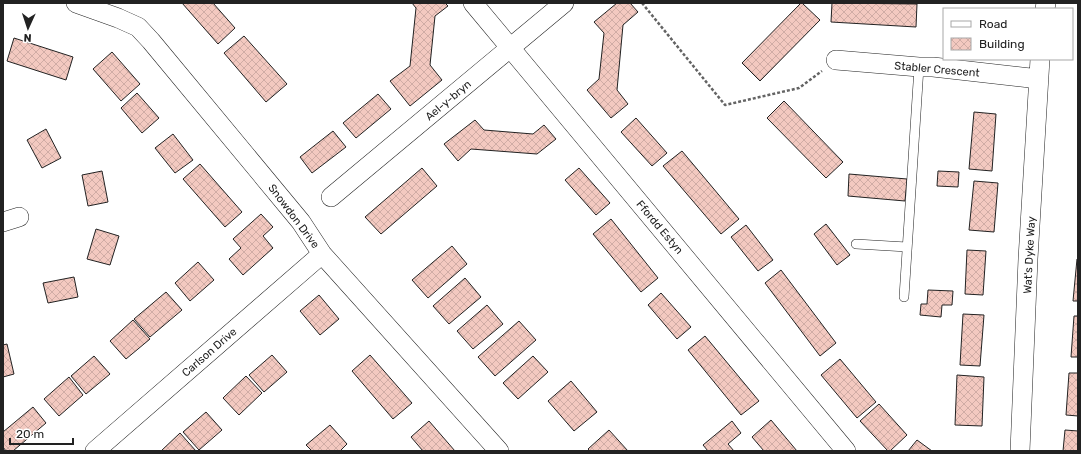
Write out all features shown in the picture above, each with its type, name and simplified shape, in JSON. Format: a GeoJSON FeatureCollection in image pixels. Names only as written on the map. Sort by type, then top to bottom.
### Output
{"type":"FeatureCollection","features":[{"type":"Feature","properties":{"kind":"street","name":"Snowdon Drive"},"geometry":{"type":"LineString","coordinates":[[76,3],[138,27],[301,222],[322,254],[499,451]]}},
{"type":"Feature","properties":{"kind":"street","name":"Ffordd Estyn"},"geometry":{"type":"LineString","coordinates":[[473,3],[846,451]]}},
{"type":"Feature","properties":{"kind":"street","name":"Ael-y-bryn"},"geometry":{"type":"LineString","coordinates":[[331,197],[564,3]]}},
{"type":"Feature","properties":{"kind":"street","name":"Stabler Crescent"},"geometry":{"type":"LineString","coordinates":[[836,60],[933,67],[1039,79]]}},
{"type":"Feature","properties":{"kind":"street","name":"Wat's Dyke Way"},"geometry":{"type":"LineString","coordinates":[[1020,451],[1028,267],[1040,60]]}},
{"type":"Feature","properties":{"kind":"street","name":"Carlson Drive"},"geometry":{"type":"LineString","coordinates":[[95,451],[322,254]]}},
{"type":"Feature","properties":{"kind":"lane"},"geometry":{"type":"LineString","coordinates":[[904,297],[919,67]]}},
{"type":"Feature","properties":{"kind":"lane"},"geometry":{"type":"LineString","coordinates":[[856,244],[907,246]]}},
{"type":"Feature","properties":{"kind":"path"},"geometry":{"type":"LineString","coordinates":[[642,3],[725,105],[799,88],[836,60]]}},
{"type":"Feature","properties":{"kind":"building"},"geometry":{"type":"Polygon","coordinates":[[[182,3],[213,3],[235,28],[218,44],[182,3]]]}},
{"type":"Feature","properties":{"kind":"building"},"geometry":{"type":"Polygon","coordinates":[[[412,3],[445,3],[448,6],[435,16],[430,65],[442,80],[410,106],[390,81],[410,66],[416,8],[412,3]]]}},
{"type":"Feature","properties":{"kind":"building"},"geometry":{"type":"Polygon","coordinates":[[[617,3],[630,3],[638,12],[623,25],[617,90],[628,104],[611,118],[587,90],[599,79],[604,33],[594,22],[617,3]]]}},
{"type":"Feature","properties":{"kind":"building"},"geometry":{"type":"Polygon","coordinates":[[[801,3],[820,20],[760,81],[742,63],[801,3]]]}},
{"type":"Feature","properties":{"kind":"building"},"geometry":{"type":"Polygon","coordinates":[[[832,3],[917,4],[916,27],[831,22],[832,3]]]}},
{"type":"Feature","properties":{"kind":"building"},"geometry":{"type":"Polygon","coordinates":[[[244,36],[287,84],[266,102],[224,53],[244,36]]]}},
{"type":"Feature","properties":{"kind":"building"},"geometry":{"type":"Polygon","coordinates":[[[14,38],[73,57],[66,80],[7,61],[14,38]]]}},
{"type":"Feature","properties":{"kind":"building"},"geometry":{"type":"Polygon","coordinates":[[[112,52],[140,84],[121,101],[93,69],[112,52]]]}},
{"type":"Feature","properties":{"kind":"building"},"geometry":{"type":"Polygon","coordinates":[[[137,93],[159,118],[142,133],[121,108],[137,93]]]}},
{"type":"Feature","properties":{"kind":"building"},"geometry":{"type":"Polygon","coordinates":[[[378,94],[391,109],[356,138],[343,123],[378,94]]]}},
{"type":"Feature","properties":{"kind":"building"},"geometry":{"type":"Polygon","coordinates":[[[784,101],[843,162],[826,178],[767,118],[784,101]]]}},
{"type":"Feature","properties":{"kind":"building"},"geometry":{"type":"Polygon","coordinates":[[[974,112],[996,114],[992,171],[969,169],[974,112]]]}},
{"type":"Feature","properties":{"kind":"building"},"geometry":{"type":"Polygon","coordinates":[[[636,118],[667,153],[652,166],[621,132],[636,118]]]}},
{"type":"Feature","properties":{"kind":"building"},"geometry":{"type":"Polygon","coordinates":[[[475,120],[484,130],[533,134],[544,125],[556,139],[537,154],[471,149],[458,161],[444,144],[475,120]]]}},
{"type":"Feature","properties":{"kind":"building"},"geometry":{"type":"Polygon","coordinates":[[[46,129],[61,158],[42,168],[27,140],[46,129]]]}},
{"type":"Feature","properties":{"kind":"building"},"geometry":{"type":"Polygon","coordinates":[[[333,131],[346,147],[312,173],[300,157],[333,131]]]}},
{"type":"Feature","properties":{"kind":"building"},"geometry":{"type":"Polygon","coordinates":[[[173,134],[193,160],[175,173],[155,148],[173,134]]]}},
{"type":"Feature","properties":{"kind":"building"},"geometry":{"type":"Polygon","coordinates":[[[682,151],[739,219],[721,234],[663,166],[682,151]]]}},
{"type":"Feature","properties":{"kind":"building"},"geometry":{"type":"Polygon","coordinates":[[[200,164],[242,212],[225,227],[183,179],[200,164]]]}},
{"type":"Feature","properties":{"kind":"building"},"geometry":{"type":"Polygon","coordinates":[[[422,168],[437,186],[381,234],[365,217],[422,168]]]}},
{"type":"Feature","properties":{"kind":"building"},"geometry":{"type":"Polygon","coordinates":[[[579,168],[610,203],[596,215],[565,180],[579,168]]]}},
{"type":"Feature","properties":{"kind":"building"},"geometry":{"type":"Polygon","coordinates":[[[102,171],[108,202],[88,206],[82,175],[102,171]]]}},
{"type":"Feature","properties":{"kind":"building"},"geometry":{"type":"Polygon","coordinates":[[[938,171],[959,172],[958,187],[937,186],[938,171]]]}},
{"type":"Feature","properties":{"kind":"building"},"geometry":{"type":"Polygon","coordinates":[[[849,174],[907,179],[905,201],[848,196],[849,174]]]}},
{"type":"Feature","properties":{"kind":"building"},"geometry":{"type":"Polygon","coordinates":[[[974,181],[998,183],[994,232],[969,230],[974,181]]]}},
{"type":"Feature","properties":{"kind":"building"},"geometry":{"type":"Polygon","coordinates":[[[261,214],[273,227],[263,236],[273,248],[243,275],[229,259],[241,248],[233,239],[261,214]]]}},
{"type":"Feature","properties":{"kind":"building"},"geometry":{"type":"Polygon","coordinates":[[[611,219],[658,278],[641,292],[593,234],[611,219]]]}},
{"type":"Feature","properties":{"kind":"building"},"geometry":{"type":"Polygon","coordinates":[[[826,224],[850,255],[837,265],[814,234],[826,224]]]}},
{"type":"Feature","properties":{"kind":"building"},"geometry":{"type":"Polygon","coordinates":[[[746,225],[773,260],[758,271],[731,237],[746,225]]]}},
{"type":"Feature","properties":{"kind":"building"},"geometry":{"type":"Polygon","coordinates":[[[96,229],[119,236],[110,265],[87,259],[96,229]]]}},
{"type":"Feature","properties":{"kind":"building"},"geometry":{"type":"Polygon","coordinates":[[[452,246],[467,264],[428,298],[412,280],[452,246]]]}},
{"type":"Feature","properties":{"kind":"building"},"geometry":{"type":"Polygon","coordinates":[[[967,250],[986,251],[983,295],[965,294],[967,250]]]}},
{"type":"Feature","properties":{"kind":"building"},"geometry":{"type":"Polygon","coordinates":[[[1077,259],[1078,301],[1073,301],[1077,259]]]}},
{"type":"Feature","properties":{"kind":"building"},"geometry":{"type":"Polygon","coordinates":[[[198,262],[214,280],[190,301],[175,283],[198,262]]]}},
{"type":"Feature","properties":{"kind":"building"},"geometry":{"type":"Polygon","coordinates":[[[781,270],[836,343],[820,356],[765,283],[781,270]]]}},
{"type":"Feature","properties":{"kind":"building"},"geometry":{"type":"Polygon","coordinates":[[[74,277],[78,297],[48,303],[43,283],[74,277]]]}},
{"type":"Feature","properties":{"kind":"building"},"geometry":{"type":"Polygon","coordinates":[[[465,278],[481,297],[449,324],[433,306],[465,278]]]}},
{"type":"Feature","properties":{"kind":"building"},"geometry":{"type":"Polygon","coordinates":[[[928,290],[953,291],[952,305],[942,305],[941,317],[920,315],[921,304],[927,304],[928,290]]]}},
{"type":"Feature","properties":{"kind":"building"},"geometry":{"type":"Polygon","coordinates":[[[166,292],[182,310],[150,337],[134,319],[166,292]]]}},
{"type":"Feature","properties":{"kind":"building"},"geometry":{"type":"Polygon","coordinates":[[[661,293],[691,327],[677,339],[648,305],[661,293]]]}},
{"type":"Feature","properties":{"kind":"building"},"geometry":{"type":"Polygon","coordinates":[[[319,295],[339,319],[320,335],[300,311],[319,295]]]}},
{"type":"Feature","properties":{"kind":"building"},"geometry":{"type":"Polygon","coordinates":[[[487,305],[503,324],[473,349],[457,331],[487,305]]]}},
{"type":"Feature","properties":{"kind":"building"},"geometry":{"type":"Polygon","coordinates":[[[963,314],[984,315],[980,366],[960,365],[963,314]]]}},
{"type":"Feature","properties":{"kind":"building"},"geometry":{"type":"Polygon","coordinates":[[[1074,316],[1078,316],[1078,357],[1071,357],[1074,316]]]}},
{"type":"Feature","properties":{"kind":"building"},"geometry":{"type":"Polygon","coordinates":[[[133,320],[150,339],[126,359],[110,341],[133,320]]]}},
{"type":"Feature","properties":{"kind":"building"},"geometry":{"type":"Polygon","coordinates":[[[519,321],[536,340],[495,376],[478,357],[519,321]]]}},
{"type":"Feature","properties":{"kind":"building"},"geometry":{"type":"Polygon","coordinates":[[[705,336],[759,401],[741,415],[688,350],[705,336]]]}},
{"type":"Feature","properties":{"kind":"building"},"geometry":{"type":"Polygon","coordinates":[[[7,344],[14,374],[3,377],[3,345],[7,344]]]}},
{"type":"Feature","properties":{"kind":"building"},"geometry":{"type":"Polygon","coordinates":[[[272,355],[287,372],[264,392],[249,375],[272,355]]]}},
{"type":"Feature","properties":{"kind":"building"},"geometry":{"type":"Polygon","coordinates":[[[370,355],[412,403],[393,419],[352,371],[370,355]]]}},
{"type":"Feature","properties":{"kind":"building"},"geometry":{"type":"Polygon","coordinates":[[[94,356],[110,374],[86,394],[71,376],[94,356]]]}},
{"type":"Feature","properties":{"kind":"building"},"geometry":{"type":"Polygon","coordinates":[[[533,356],[548,372],[518,399],[503,383],[533,356]]]}},
{"type":"Feature","properties":{"kind":"building"},"geometry":{"type":"Polygon","coordinates":[[[840,359],[876,402],[857,418],[821,375],[840,359]]]}},
{"type":"Feature","properties":{"kind":"building"},"geometry":{"type":"Polygon","coordinates":[[[1069,373],[1078,373],[1078,416],[1066,415],[1069,373]]]}},
{"type":"Feature","properties":{"kind":"building"},"geometry":{"type":"Polygon","coordinates":[[[957,375],[984,377],[982,426],[955,425],[957,375]]]}},
{"type":"Feature","properties":{"kind":"building"},"geometry":{"type":"Polygon","coordinates":[[[246,376],[262,393],[239,415],[223,398],[246,376]]]}},
{"type":"Feature","properties":{"kind":"building"},"geometry":{"type":"Polygon","coordinates":[[[69,377],[83,395],[59,416],[44,399],[69,377]]]}},
{"type":"Feature","properties":{"kind":"building"},"geometry":{"type":"Polygon","coordinates":[[[571,381],[597,412],[574,431],[548,401],[571,381]]]}},
{"type":"Feature","properties":{"kind":"building"},"geometry":{"type":"Polygon","coordinates":[[[879,404],[907,435],[890,451],[888,451],[860,421],[879,404]]]}},
{"type":"Feature","properties":{"kind":"building"},"geometry":{"type":"Polygon","coordinates":[[[33,407],[46,423],[13,451],[6,451],[3,447],[3,432],[33,407]]]}},
{"type":"Feature","properties":{"kind":"building"},"geometry":{"type":"Polygon","coordinates":[[[206,412],[222,430],[199,450],[183,432],[206,412]]]}},
{"type":"Feature","properties":{"kind":"building"},"geometry":{"type":"Polygon","coordinates":[[[771,420],[797,451],[764,451],[752,437],[771,420]]]}},
{"type":"Feature","properties":{"kind":"building"},"geometry":{"type":"Polygon","coordinates":[[[429,421],[455,451],[423,451],[411,437],[429,421]]]}},
{"type":"Feature","properties":{"kind":"building"},"geometry":{"type":"Polygon","coordinates":[[[732,421],[741,433],[728,444],[734,451],[708,451],[703,445],[732,421]]]}},
{"type":"Feature","properties":{"kind":"building"},"geometry":{"type":"Polygon","coordinates":[[[330,425],[347,444],[340,451],[312,451],[306,445],[330,425]]]}},
{"type":"Feature","properties":{"kind":"building"},"geometry":{"type":"Polygon","coordinates":[[[609,430],[628,451],[590,451],[588,449],[609,430]]]}},
{"type":"Feature","properties":{"kind":"building"},"geometry":{"type":"Polygon","coordinates":[[[1065,430],[1078,431],[1078,451],[1063,451],[1065,430]]]}},
{"type":"Feature","properties":{"kind":"building"},"geometry":{"type":"Polygon","coordinates":[[[180,433],[196,451],[161,451],[180,433]]]}},
{"type":"Feature","properties":{"kind":"building"},"geometry":{"type":"Polygon","coordinates":[[[917,440],[932,451],[908,451],[917,440]]]}}]}
